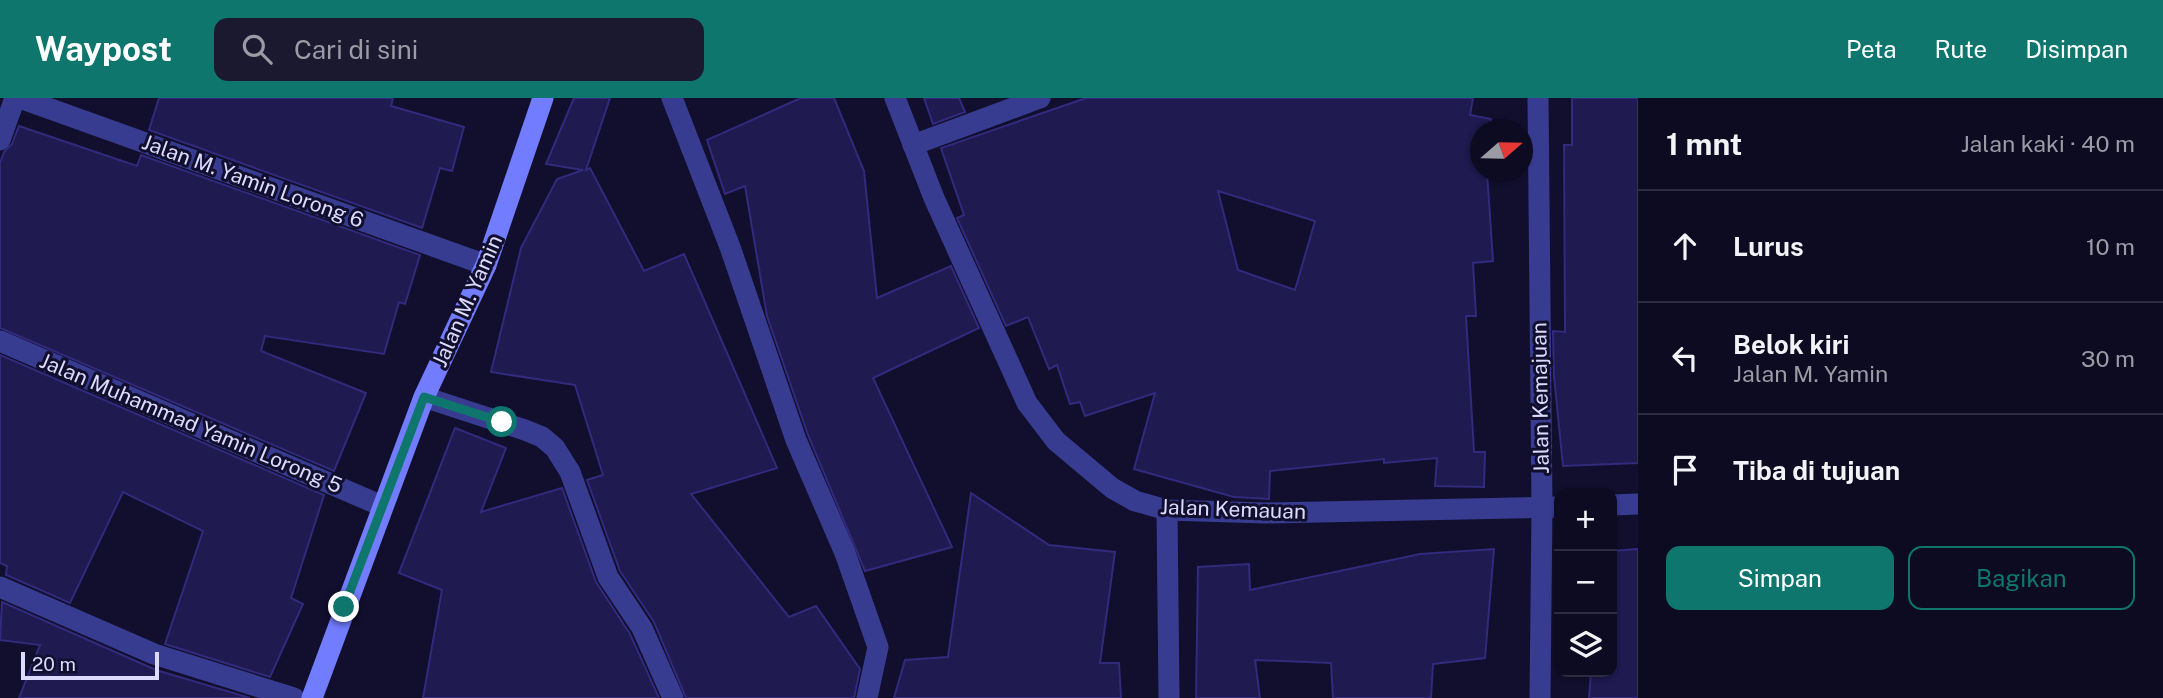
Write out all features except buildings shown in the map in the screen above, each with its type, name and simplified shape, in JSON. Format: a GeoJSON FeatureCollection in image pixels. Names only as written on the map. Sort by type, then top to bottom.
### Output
{"type":"FeatureCollection","features":[{"type":"Feature","properties":{"kind":"street"},"geometry":{"type":"LineString","coordinates":[[0,140],[18,98]]}},
{"type":"Feature","properties":{"kind":"street","name":"Jalan M. Yamin Lorong 6"},"geometry":{"type":"LineString","coordinates":[[18,98],[486,265]]}},
{"type":"Feature","properties":{"kind":"street","name":"Jalan M. Yamin"},"geometry":{"type":"LineString","coordinates":[[312,698],[424,397],[486,265],[543,98]]}},
{"type":"Feature","properties":{"kind":"street"},"geometry":{"type":"LineString","coordinates":[[672,98],[730,247],[796,440],[845,553],[878,647],[867,698]]}},
{"type":"Feature","properties":{"kind":"street","name":"Jalan Kemauan"},"geometry":{"type":"LineString","coordinates":[[895,98],[956,249],[1027,403],[1056,441],[1112,488],[1135,501],[1167,510],[1265,513],[1551,508]]}},
{"type":"Feature","properties":{"kind":"street"},"geometry":{"type":"LineString","coordinates":[[914,145],[1040,98]]}},
{"type":"Feature","properties":{"kind":"street","name":"Jalan Kemajuan"},"geometry":{"type":"LineString","coordinates":[[1538,98],[1551,508],[1540,698]]}},
{"type":"Feature","properties":{"kind":"street","name":"Jalan Muhammad Yamin Lorong 5"},"geometry":{"type":"LineString","coordinates":[[0,341],[382,506]]}},
{"type":"Feature","properties":{"kind":"street"},"geometry":{"type":"LineString","coordinates":[[424,397],[534,434],[555,448],[570,472],[608,577],[642,628],[673,698]]}},
{"type":"Feature","properties":{"kind":"street"},"geometry":{"type":"LineString","coordinates":[[1617,505],[1638,504]]}},
{"type":"Feature","properties":{"kind":"street"},"geometry":{"type":"LineString","coordinates":[[1167,510],[1170,698]]}},
{"type":"Feature","properties":{"kind":"street"},"geometry":{"type":"LineString","coordinates":[[0,587],[154,654],[294,698]]}},
{"type":"Feature","properties":{"kind":"route"},"geometry":{"type":"LineString","coordinates":[[344,607],[424,397],[502,422]]}}]}
